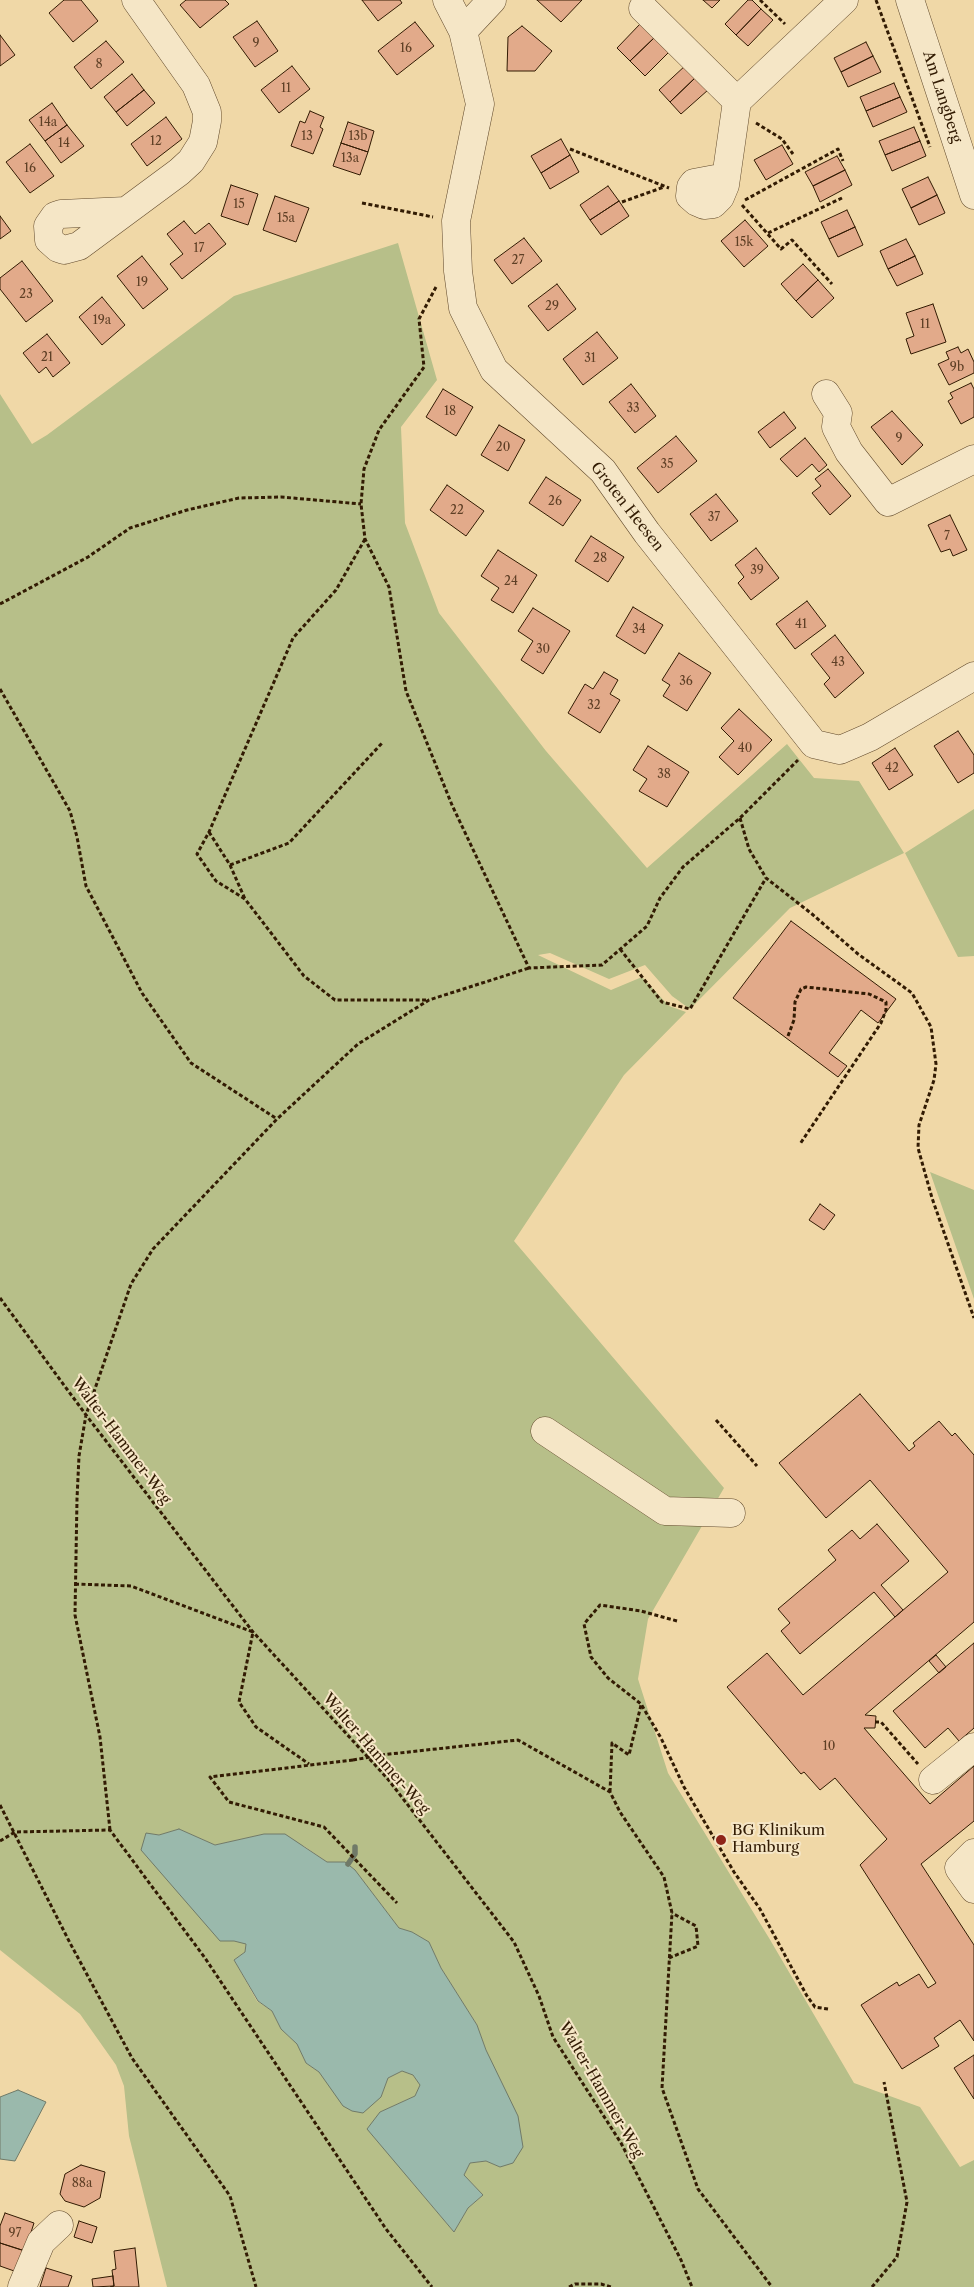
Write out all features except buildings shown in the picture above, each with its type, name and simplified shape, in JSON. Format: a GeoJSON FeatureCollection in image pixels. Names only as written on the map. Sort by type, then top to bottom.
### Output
{"type":"FeatureCollection","features":[{"type":"Feature","properties":{"kind":"street"},"geometry":{"type":"LineString","coordinates":[[126,211],[191,161],[199,151],[207,121],[207,112],[196,85],[136,0]]}},
{"type":"Feature","properties":{"kind":"street","name":"Groten Heesen"},"geometry":{"type":"LineString","coordinates":[[447,0],[464,31],[480,104],[456,221],[458,271],[463,308],[494,370],[603,471],[647,533],[814,744]]}},
{"type":"Feature","properties":{"kind":"street"},"geometry":{"type":"LineString","coordinates":[[464,31],[492,0]]}},
{"type":"Feature","properties":{"kind":"street"},"geometry":{"type":"LineString","coordinates":[[677,190],[704,205],[713,204],[723,192],[736,106],[801,40],[844,0]]}},
{"type":"Feature","properties":{"kind":"street","name":"Am Langberg"},"geometry":{"type":"LineString","coordinates":[[910,0],[974,195]]}},
{"type":"Feature","properties":{"kind":"street"},"geometry":{"type":"LineString","coordinates":[[643,8],[736,106]]}},
{"type":"Feature","properties":{"kind":"street"},"geometry":{"type":"LineString","coordinates":[[826,394],[838,413],[836,427],[849,452],[888,502],[974,459]]}},
{"type":"Feature","properties":{"kind":"street"},"geometry":{"type":"LineString","coordinates":[[814,744],[840,750],[862,741],[974,676]]}},
{"type":"Feature","properties":{"kind":"street"},"geometry":{"type":"LineString","coordinates":[[545,1431],[665,1511],[731,1513]]}},
{"type":"Feature","properties":{"kind":"street"},"geometry":{"type":"LineString","coordinates":[[933,1780],[974,1747]]}},
{"type":"Feature","properties":{"kind":"street"},"geometry":{"type":"LineString","coordinates":[[974,1853],[960,1868],[974,1889]]}},
{"type":"Feature","properties":{"kind":"street"},"geometry":{"type":"LineString","coordinates":[[22,2287],[41,2242],[59,2225]]}},
{"type":"Feature","properties":{"kind":"path"},"geometry":{"type":"LineString","coordinates":[[760,0],[801,40]]}},
{"type":"Feature","properties":{"kind":"path"},"geometry":{"type":"LineString","coordinates":[[876,0],[930,147]]}},
{"type":"Feature","properties":{"kind":"path"},"geometry":{"type":"LineString","coordinates":[[736,106],[782,138],[792,154]]}},
{"type":"Feature","properties":{"kind":"path"},"geometry":{"type":"LineString","coordinates":[[570,149],[677,190]]}},
{"type":"Feature","properties":{"kind":"path"},"geometry":{"type":"LineString","coordinates":[[832,284],[792,240],[781,249],[740,202],[838,149],[843,161]]}},
{"type":"Feature","properties":{"kind":"path"},"geometry":{"type":"LineString","coordinates":[[622,202],[677,190]]}},
{"type":"Feature","properties":{"kind":"path"},"geometry":{"type":"LineString","coordinates":[[767,233],[842,198]]}},
{"type":"Feature","properties":{"kind":"path"},"geometry":{"type":"LineString","coordinates":[[362,203],[456,221]]}},
{"type":"Feature","properties":{"kind":"path"},"geometry":{"type":"LineString","coordinates":[[458,271],[444,272],[419,319],[424,367],[384,422],[369,450],[364,469],[361,504],[365,539],[389,587],[406,691],[452,805],[529,968]]}},
{"type":"Feature","properties":{"kind":"path"},"geometry":{"type":"LineString","coordinates":[[0,604],[88,557],[130,528],[187,510],[239,498],[281,497],[361,504]]}},
{"type":"Feature","properties":{"kind":"path"},"geometry":{"type":"LineString","coordinates":[[245,899],[216,881],[197,854],[209,832],[292,638],[336,590],[365,539]]}},
{"type":"Feature","properties":{"kind":"path"},"geometry":{"type":"LineString","coordinates":[[0,689],[70,811],[86,886],[142,993],[191,1063],[277,1118]]}},
{"type":"Feature","properties":{"kind":"path"},"geometry":{"type":"LineString","coordinates":[[230,864],[289,843],[383,742]]}},
{"type":"Feature","properties":{"kind":"path"},"geometry":{"type":"LineString","coordinates":[[432,2287],[386,2229],[205,1958],[110,1830],[100,1737],[75,1615],[76,1500],[86,1415],[132,1284],[153,1249],[277,1118],[358,1044],[430,1000],[529,968],[602,964],[647,926],[660,898],[683,867],[740,818],[814,744]]}},
{"type":"Feature","properties":{"kind":"path"},"geometry":{"type":"LineString","coordinates":[[740,818],[749,849],[766,878],[812,914],[858,954],[912,993],[932,1027],[936,1064],[934,1080],[919,1125],[918,1148],[932,1198],[974,1318]]}},
{"type":"Feature","properties":{"kind":"path"},"geometry":{"type":"LineString","coordinates":[[209,832],[230,864],[245,899],[304,976],[335,1000],[430,1000]]}},
{"type":"Feature","properties":{"kind":"path"},"geometry":{"type":"LineString","coordinates":[[620,949],[662,1002],[690,1009],[766,878]]}},
{"type":"Feature","properties":{"kind":"path"},"geometry":{"type":"LineString","coordinates":[[788,1036],[794,1020],[795,1002],[801,989],[806,986],[869,994],[886,1002],[886,1010],[881,1023],[800,1144]]}},
{"type":"Feature","properties":{"kind":"path","name":"Walter-Hammer-Weg"},"geometry":{"type":"LineString","coordinates":[[0,1298],[86,1415],[253,1632],[387,1778],[514,1942],[539,1996],[553,2037],[621,2144],[681,2260],[692,2287]]}},
{"type":"Feature","properties":{"kind":"path"},"geometry":{"type":"LineString","coordinates":[[716,1420],[757,1466]]}},
{"type":"Feature","properties":{"kind":"path"},"geometry":{"type":"LineString","coordinates":[[75,1584],[131,1586],[253,1632],[238,1702],[256,1727],[309,1764]]}},
{"type":"Feature","properties":{"kind":"path"},"geometry":{"type":"LineString","coordinates":[[677,1621],[641,1611],[600,1604],[584,1624],[591,1657],[608,1678],[641,1704],[661,1738],[684,1787],[734,1872],[760,1909],[806,1996],[815,2007],[828,2009]]}},
{"type":"Feature","properties":{"kind":"path"},"geometry":{"type":"LineString","coordinates":[[641,1704],[629,1755],[612,1743],[610,1792],[620,1812],[664,1877],[672,1913],[662,2088],[698,2189],[772,2287]]}},
{"type":"Feature","properties":{"kind":"path"},"geometry":{"type":"LineString","coordinates":[[875,1722],[881,1722],[933,1780]]}},
{"type":"Feature","properties":{"kind":"path"},"geometry":{"type":"LineString","coordinates":[[396,1903],[324,1828],[228,1802],[210,1777],[518,1740],[610,1792]]}},
{"type":"Feature","properties":{"kind":"path"},"geometry":{"type":"LineString","coordinates":[[0,1805],[70,1943],[132,2058],[230,2196],[256,2287]]}},
{"type":"Feature","properties":{"kind":"path"},"geometry":{"type":"LineString","coordinates":[[0,1841],[15,1832],[110,1830]]}},
{"type":"Feature","properties":{"kind":"path"},"geometry":{"type":"LineString","coordinates":[[669,1958],[698,1946],[696,1926],[672,1913]]}},
{"type":"Feature","properties":{"kind":"path"},"geometry":{"type":"LineString","coordinates":[[872,2287],[898,2257],[907,2202],[884,2082]]}},
{"type":"Feature","properties":{"kind":"path"},"geometry":{"type":"LineString","coordinates":[[569,2287],[575,2284],[601,2284],[611,2287]]}},
{"type":"Feature","properties":{"kind":"green space"},"geometry":{"type":"Polygon","coordinates":[[[398,243],[437,380],[401,427],[405,523],[439,613],[546,751],[647,868],[787,744],[814,778],[859,781],[904,853],[790,908],[690,1009],[672,996],[645,965],[609,979],[550,953],[538,955],[611,990],[642,977],[669,1006],[686,1012],[624,1075],[514,1241],[724,1488],[648,1619],[638,1679],[668,1773],[769,1938],[854,2083],[920,2107],[960,2167],[974,2160],[974,2287],[167,2287],[129,2136],[124,2086],[116,2065],[80,2014],[0,1950],[0,394],[32,444],[47,435],[234,296],[398,243]],[[179,1829],[159,1835],[146,1834],[234,1941],[246,1943],[245,1952],[234,1960],[257,2001],[272,2011],[281,2029],[297,2044],[306,2063],[319,2072],[331,2087],[381,2097],[388,2078],[402,2071],[413,2075],[420,2085],[415,2096],[380,2112],[411,2181],[454,2232],[468,2208],[483,2195],[464,2175],[470,2163],[486,2161],[500,2167],[486,2050],[477,2025],[441,1968],[429,1942],[412,1932],[399,1928],[355,1870],[345,1862],[327,1862],[304,1846],[264,1834],[215,1845],[179,1829]]]}},
{"type":"Feature","properties":{"kind":"green space"},"geometry":{"type":"Polygon","coordinates":[[[974,809],[974,956],[958,957],[905,853],[974,809]]]}},
{"type":"Feature","properties":{"kind":"green space"},"geometry":{"type":"Polygon","coordinates":[[[930,1172],[974,1190],[974,1299],[930,1172]]]}},
{"type":"Feature","properties":{"kind":"shaded area"},"geometry":{"type":"Polygon","coordinates":[[[179,1829],[215,1845],[264,1834],[285,1834],[327,1862],[345,1862],[355,1870],[399,1928],[412,1932],[429,1942],[441,1968],[477,2025],[486,2050],[518,2116],[523,2147],[513,2163],[500,2167],[486,2161],[470,2163],[464,2175],[483,2195],[468,2208],[454,2232],[367,2129],[380,2112],[415,2096],[420,2085],[413,2075],[402,2071],[388,2078],[381,2097],[363,2113],[352,2111],[343,2106],[319,2072],[306,2063],[297,2044],[281,2029],[272,2011],[258,2001],[234,1960],[245,1952],[246,1944],[234,1941],[220,1941],[141,1850],[146,1833],[159,1835],[179,1829]]]}},
{"type":"Feature","properties":{"kind":"shaded area"},"geometry":{"type":"Polygon","coordinates":[[[18,2090],[46,2102],[15,2161],[0,2159],[0,2097],[18,2090]]]}},
{"type":"Feature","properties":{"kind":"waterway"},"geometry":{"type":"LineString","coordinates":[[348,1864],[355,1854],[355,1847]]}},
{"type":"Feature","properties":{"kind":"place","name":"BG Klinikum Hamburg"},"geometry":{"type":"Point","coordinates":[721,1840]}}]}
